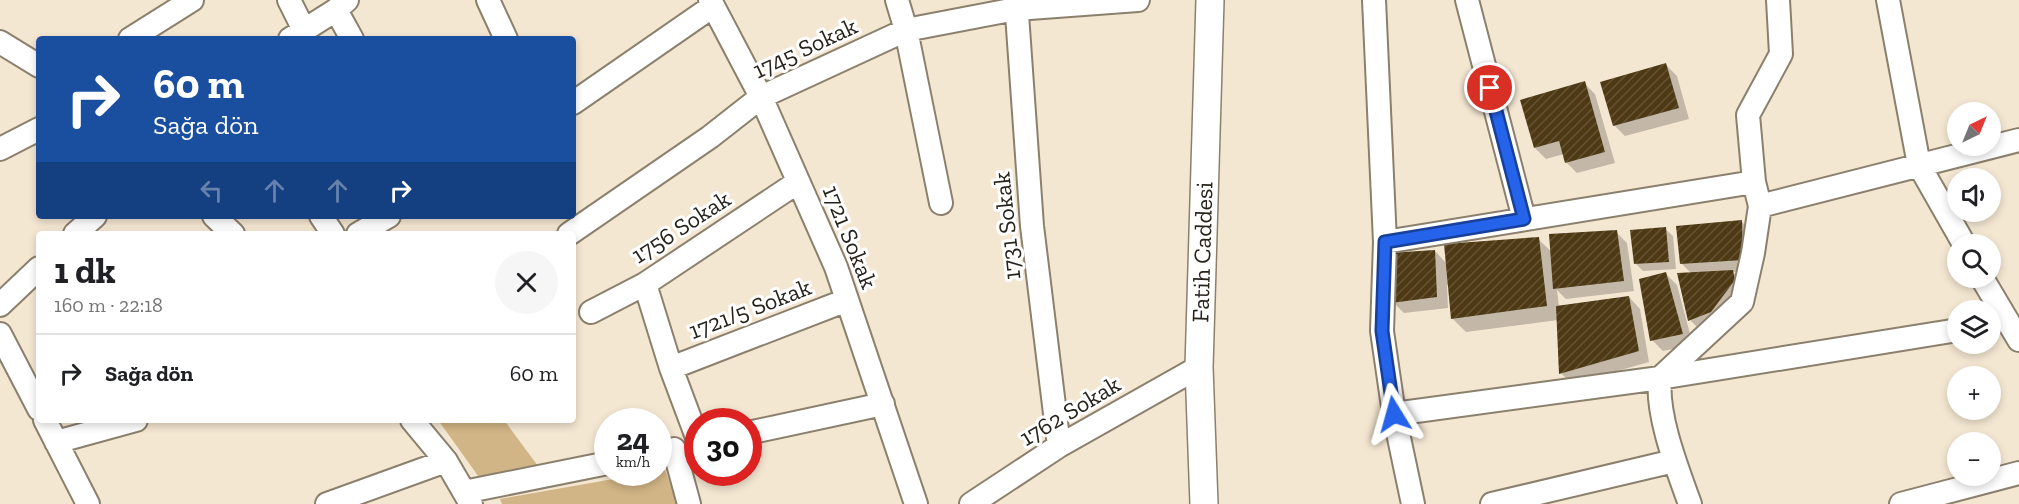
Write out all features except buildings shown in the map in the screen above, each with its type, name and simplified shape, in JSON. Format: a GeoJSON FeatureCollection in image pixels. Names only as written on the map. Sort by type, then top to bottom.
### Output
{"type":"FeatureCollection","features":[{"type":"Feature","properties":{"kind":"main road","name":"Fatih Caddesi"},"geometry":{"type":"LineString","coordinates":[[1204,504],[1199,367],[1210,0]]}},
{"type":"Feature","properties":{"kind":"street"},"geometry":{"type":"LineString","coordinates":[[135,36],[192,0]]}},
{"type":"Feature","properties":{"kind":"street"},"geometry":{"type":"LineString","coordinates":[[289,0],[297,35],[342,5],[351,36]]}},
{"type":"Feature","properties":{"kind":"street"},"geometry":{"type":"LineString","coordinates":[[488,0],[505,36]]}},
{"type":"Feature","properties":{"kind":"street"},"geometry":{"type":"LineString","coordinates":[[897,0],[906,30],[941,203]]}},
{"type":"Feature","properties":{"kind":"street","name":"1745 Sokak"},"geometry":{"type":"LineString","coordinates":[[573,231],[761,97],[906,30],[1016,5],[1138,0]]}},
{"type":"Feature","properties":{"kind":"street"},"geometry":{"type":"LineString","coordinates":[[1374,0],[1385,242],[1382,331],[1394,414],[1413,504]]}},
{"type":"Feature","properties":{"kind":"street"},"geometry":{"type":"LineString","coordinates":[[1467,0],[1524,219]]}},
{"type":"Feature","properties":{"kind":"street"},"geometry":{"type":"LineString","coordinates":[[1690,504],[1674,460],[1658,394],[1660,378],[1742,302],[1754,253],[1760,206],[1754,182],[1748,115],[1781,54],[1778,0]]}},
{"type":"Feature","properties":{"kind":"street"},"geometry":{"type":"LineString","coordinates":[[1888,0],[1919,165],[1958,234]]}},
{"type":"Feature","properties":{"kind":"street"},"geometry":{"type":"LineString","coordinates":[[576,101],[712,3]]}},
{"type":"Feature","properties":{"kind":"street","name":"1721 Sokak"},"geometry":{"type":"LineString","coordinates":[[712,3],[761,97],[836,267],[916,504]]}},
{"type":"Feature","properties":{"kind":"street","name":"1731 Sokak"},"geometry":{"type":"LineString","coordinates":[[1016,5],[1032,226],[1059,446]]}},
{"type":"Feature","properties":{"kind":"street"},"geometry":{"type":"LineString","coordinates":[[0,42],[36,64]]}},
{"type":"Feature","properties":{"kind":"street"},"geometry":{"type":"LineString","coordinates":[[0,149],[36,131]]}},
{"type":"Feature","properties":{"kind":"street"},"geometry":{"type":"LineString","coordinates":[[1760,206],[2019,140]]}},
{"type":"Feature","properties":{"kind":"street","name":"1756 Sokak"},"geometry":{"type":"LineString","coordinates":[[591,312],[645,284],[798,182]]}},
{"type":"Feature","properties":{"kind":"street"},"geometry":{"type":"LineString","coordinates":[[1385,242],[1754,182]]}},
{"type":"Feature","properties":{"kind":"street"},"geometry":{"type":"LineString","coordinates":[[78,231],[92,219]]}},
{"type":"Feature","properties":{"kind":"street"},"geometry":{"type":"LineString","coordinates":[[217,219],[230,231]]}},
{"type":"Feature","properties":{"kind":"street"},"geometry":{"type":"LineString","coordinates":[[363,231],[384,219]]}},
{"type":"Feature","properties":{"kind":"street"},"geometry":{"type":"LineString","coordinates":[[0,305],[36,271]]}},
{"type":"Feature","properties":{"kind":"street"},"geometry":{"type":"LineString","coordinates":[[645,284],[686,408]]}},
{"type":"Feature","properties":{"kind":"street"},"geometry":{"type":"LineString","coordinates":[[1988,288],[2009,327]]}},
{"type":"Feature","properties":{"kind":"street","name":"1721/5 Sokak"},"geometry":{"type":"LineString","coordinates":[[671,368],[847,300]]}},
{"type":"Feature","properties":{"kind":"street"},"geometry":{"type":"LineString","coordinates":[[1394,414],[1660,378],[1947,332]]}},
{"type":"Feature","properties":{"kind":"street"},"geometry":{"type":"LineString","coordinates":[[0,334],[31,375],[36,396]]}},
{"type":"Feature","properties":{"kind":"street","name":"1762 Sokak"},"geometry":{"type":"LineString","coordinates":[[971,504],[1059,446],[1199,367]]}},
{"type":"Feature","properties":{"kind":"street"},"geometry":{"type":"LineString","coordinates":[[762,430],[883,404]]}},
{"type":"Feature","properties":{"kind":"street"},"geometry":{"type":"LineString","coordinates":[[46,423],[88,504]]}},
{"type":"Feature","properties":{"kind":"street"},"geometry":{"type":"LineString","coordinates":[[56,442],[125,423]]}},
{"type":"Feature","properties":{"kind":"street"},"geometry":{"type":"LineString","coordinates":[[414,423],[446,461],[468,498],[594,466]]}},
{"type":"Feature","properties":{"kind":"street"},"geometry":{"type":"LineString","coordinates":[[1492,504],[1674,460]]}},
{"type":"Feature","properties":{"kind":"street"},"geometry":{"type":"LineString","coordinates":[[327,504],[446,461]]}},
{"type":"Feature","properties":{"kind":"street"},"geometry":{"type":"LineString","coordinates":[[672,464],[689,504]]}},
{"type":"Feature","properties":{"kind":"street"},"geometry":{"type":"LineString","coordinates":[[1901,504],[2019,473]]}},
{"type":"Feature","properties":{"kind":"shaded area"},"geometry":{"type":"Polygon","coordinates":[[[440,423],[506,423],[538,466],[481,480],[440,423]]]}},
{"type":"Feature","properties":{"kind":"shaded area"},"geometry":{"type":"Polygon","coordinates":[[[594,482],[594,486],[671,486],[678,504],[502,504],[500,499],[594,482]]]}},
{"type":"Feature","properties":{"kind":"route"},"geometry":{"type":"LineString","coordinates":[[1394,414],[1382,331],[1385,242],[1524,219],[1490,88]]}}]}
